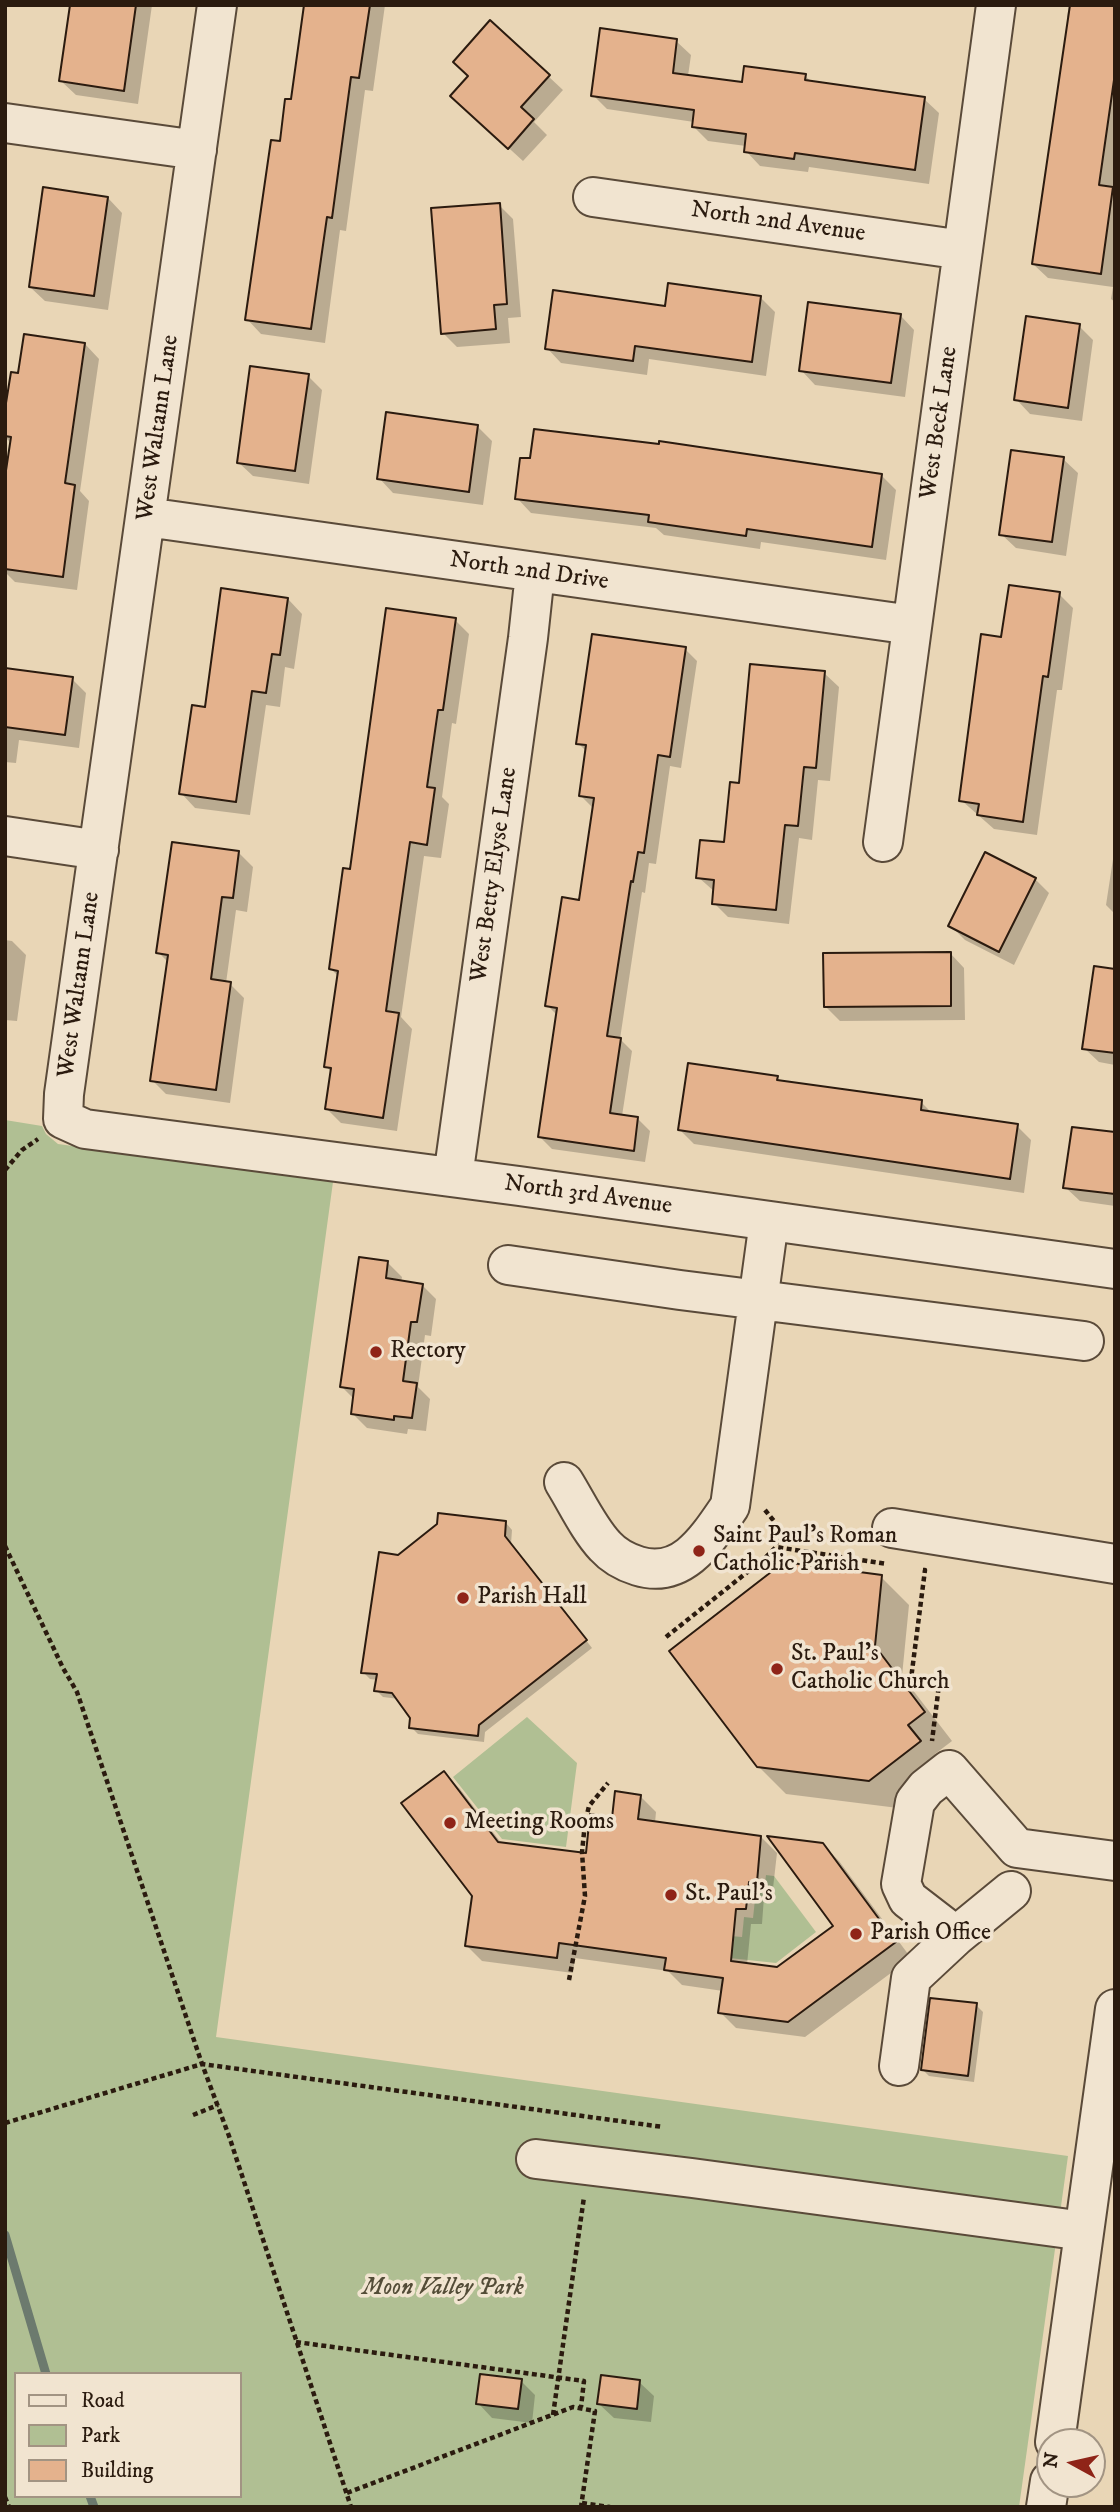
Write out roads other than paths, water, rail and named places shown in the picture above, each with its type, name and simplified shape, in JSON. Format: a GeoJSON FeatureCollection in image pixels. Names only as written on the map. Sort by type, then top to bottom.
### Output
{"type":"FeatureCollection","features":[{"type":"Feature","properties":{"kind":"street","name":"West Waltann Lane"},"geometry":{"type":"LineString","coordinates":[[51,1129],[64,1094],[217,5]]}},
{"type":"Feature","properties":{"kind":"street","name":"West Beck Lane"},"geometry":{"type":"LineString","coordinates":[[883,842],[996,5]]}},
{"type":"Feature","properties":{"kind":"street"},"geometry":{"type":"LineString","coordinates":[[5,123],[197,150]]}},
{"type":"Feature","properties":{"kind":"street","name":"North 2nd Avenue"},"geometry":{"type":"LineString","coordinates":[[593,197],[963,250]]}},
{"type":"Feature","properties":{"kind":"street","name":"North 2nd Drive"},"geometry":{"type":"LineString","coordinates":[[146,517],[912,625]]}},
{"type":"Feature","properties":{"kind":"street","name":"West Betty Elyse Lane"},"geometry":{"type":"LineString","coordinates":[[453,1177],[527,651],[534,573]]}},
{"type":"Feature","properties":{"kind":"street"},"geometry":{"type":"LineString","coordinates":[[5,836],[99,850]]}},
{"type":"Feature","properties":{"kind":"street","name":"North 3rd Avenue"},"geometry":{"type":"LineString","coordinates":[[51,1129],[85,1129],[453,1177],[1115,1269]]}},
{"type":"Feature","properties":{"kind":"street"},"geometry":{"type":"LineString","coordinates":[[564,1482],[604,1546],[628,1563],[652,1569],[678,1564],[693,1555],[711,1533],[730,1506],[769,1220]]}},
{"type":"Feature","properties":{"kind":"street"},"geometry":{"type":"LineString","coordinates":[[508,1265],[680,1290],[1084,1341]]}},
{"type":"Feature","properties":{"kind":"street"},"geometry":{"type":"LineString","coordinates":[[891,1528],[1115,1564]]}},
{"type":"Feature","properties":{"kind":"street"},"geometry":{"type":"LineString","coordinates":[[956,1936],[908,1899],[901,1884],[915,1802],[926,1788],[949,1770],[1017,1848],[1115,1861]]}},
{"type":"Feature","properties":{"kind":"street"},"geometry":{"type":"LineString","coordinates":[[898,2066],[911,1978],[956,1936],[1011,1891]]}},
{"type":"Feature","properties":{"kind":"street"},"geometry":{"type":"LineString","coordinates":[[1057,2428],[1084,2231],[1112,2065],[1115,2009]]}},
{"type":"Feature","properties":{"kind":"street"},"geometry":{"type":"LineString","coordinates":[[536,2160],[692,2178],[1084,2231]]}},
{"type":"Feature","properties":{"kind":"waterway"},"geometry":{"type":"LineString","coordinates":[[5,2235],[45,2372]]}},
{"type":"Feature","properties":{"kind":"waterway"},"geometry":{"type":"LineString","coordinates":[[91,2498],[94,2507]]}},
{"type":"Feature","properties":{"kind":"place","name":"Rectory"},"geometry":{"type":"Point","coordinates":[376,1352]}},
{"type":"Feature","properties":{"kind":"place","name":"Saint Paul's Roman Catholic Parish"},"geometry":{"type":"Point","coordinates":[699,1551]}},
{"type":"Feature","properties":{"kind":"place","name":"Parish Hall"},"geometry":{"type":"Point","coordinates":[463,1598]}},
{"type":"Feature","properties":{"kind":"place","name":"St. Paul's Catholic Church"},"geometry":{"type":"Point","coordinates":[777,1669]}},
{"type":"Feature","properties":{"kind":"place","name":"Meeting Rooms"},"geometry":{"type":"Point","coordinates":[450,1823]}},
{"type":"Feature","properties":{"kind":"place","name":"St. Paul's"},"geometry":{"type":"Point","coordinates":[671,1895]}},
{"type":"Feature","properties":{"kind":"place","name":"Parish Office"},"geometry":{"type":"Point","coordinates":[856,1934]}},
{"type":"Feature","properties":{"kind":"park label","name":"Moon Valley Park"},"geometry":{"type":"Point","coordinates":[443,2289]}}]}
